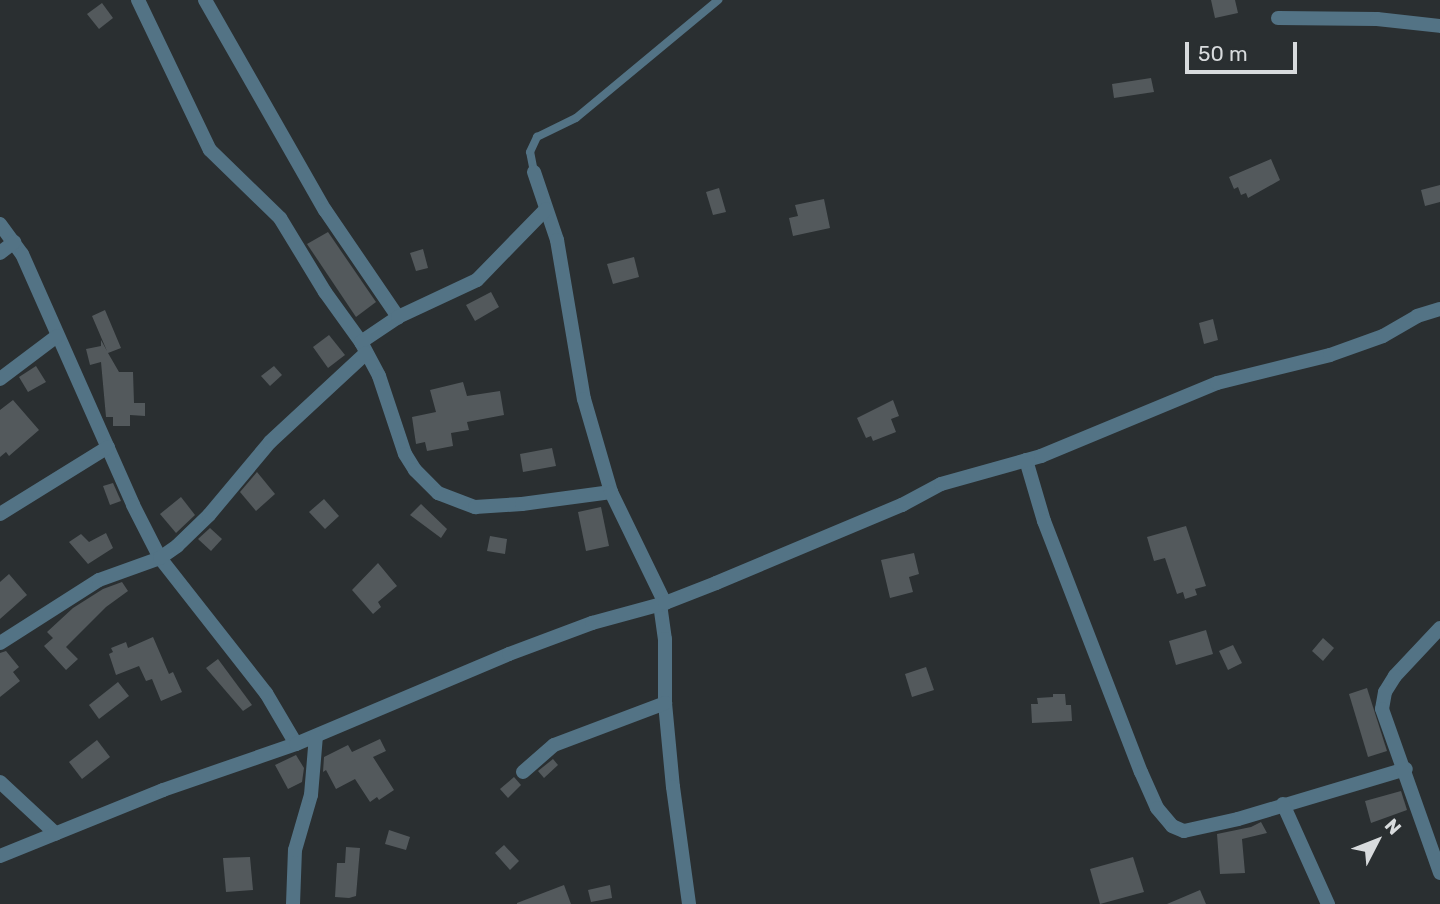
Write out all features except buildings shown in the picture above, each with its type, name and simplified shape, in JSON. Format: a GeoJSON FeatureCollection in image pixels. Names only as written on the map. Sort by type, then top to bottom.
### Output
{"type":"FeatureCollection","features":[{"type":"Feature","properties":{"kind":"street"},"geometry":{"type":"LineString","coordinates":[[138,0],[209,150],[280,218],[325,292],[364,347],[387,395],[405,454],[438,493],[475,507],[522,504],[611,492]]}},
{"type":"Feature","properties":{"kind":"street"},"geometry":{"type":"LineString","coordinates":[[205,0],[325,210],[398,317]]}},
{"type":"Feature","properties":{"kind":"street"},"geometry":{"type":"LineString","coordinates":[[1279,18],[1377,19],[1440,26]]}},
{"type":"Feature","properties":{"kind":"street"},"geometry":{"type":"LineString","coordinates":[[534,172],[557,240],[584,399],[611,492],[663,603],[665,703],[689,904]]}},
{"type":"Feature","properties":{"kind":"street"},"geometry":{"type":"LineString","coordinates":[[0,643],[99,580],[160,558],[190,534],[270,442],[364,347],[398,317],[477,280],[546,209]]}},
{"type":"Feature","properties":{"kind":"street"},"geometry":{"type":"LineString","coordinates":[[0,224],[14,242],[160,558],[266,693],[296,744]]}},
{"type":"Feature","properties":{"kind":"street"},"geometry":{"type":"LineString","coordinates":[[0,253],[14,242]]}},
{"type":"Feature","properties":{"kind":"street"},"geometry":{"type":"LineString","coordinates":[[0,856],[163,790],[296,744],[509,654],[592,623],[663,603],[891,510],[942,484],[1026,460],[1179,401],[1217,383],[1330,355],[1383,336],[1417,316],[1440,309]]}},
{"type":"Feature","properties":{"kind":"street"},"geometry":{"type":"LineString","coordinates":[[0,379],[57,336]]}},
{"type":"Feature","properties":{"kind":"street"},"geometry":{"type":"LineString","coordinates":[[0,514],[108,447]]}},
{"type":"Feature","properties":{"kind":"street"},"geometry":{"type":"LineString","coordinates":[[1026,460],[1044,521],[1141,772],[1166,822],[1184,831],[1406,769]]}},
{"type":"Feature","properties":{"kind":"street"},"geometry":{"type":"LineString","coordinates":[[1440,628],[1395,676],[1385,692],[1382,709],[1406,769],[1440,873]]}},
{"type":"Feature","properties":{"kind":"street"},"geometry":{"type":"LineString","coordinates":[[523,772],[554,745],[665,703]]}},
{"type":"Feature","properties":{"kind":"street"},"geometry":{"type":"LineString","coordinates":[[293,904],[295,850],[311,795],[316,736]]}},
{"type":"Feature","properties":{"kind":"street"},"geometry":{"type":"LineString","coordinates":[[0,782],[56,834]]}},
{"type":"Feature","properties":{"kind":"street"},"geometry":{"type":"LineString","coordinates":[[1283,804],[1328,904]]}},
{"type":"Feature","properties":{"kind":"lane"},"geometry":{"type":"LineString","coordinates":[[534,172],[530,152],[537,137],[576,118],[718,0]]}}]}
